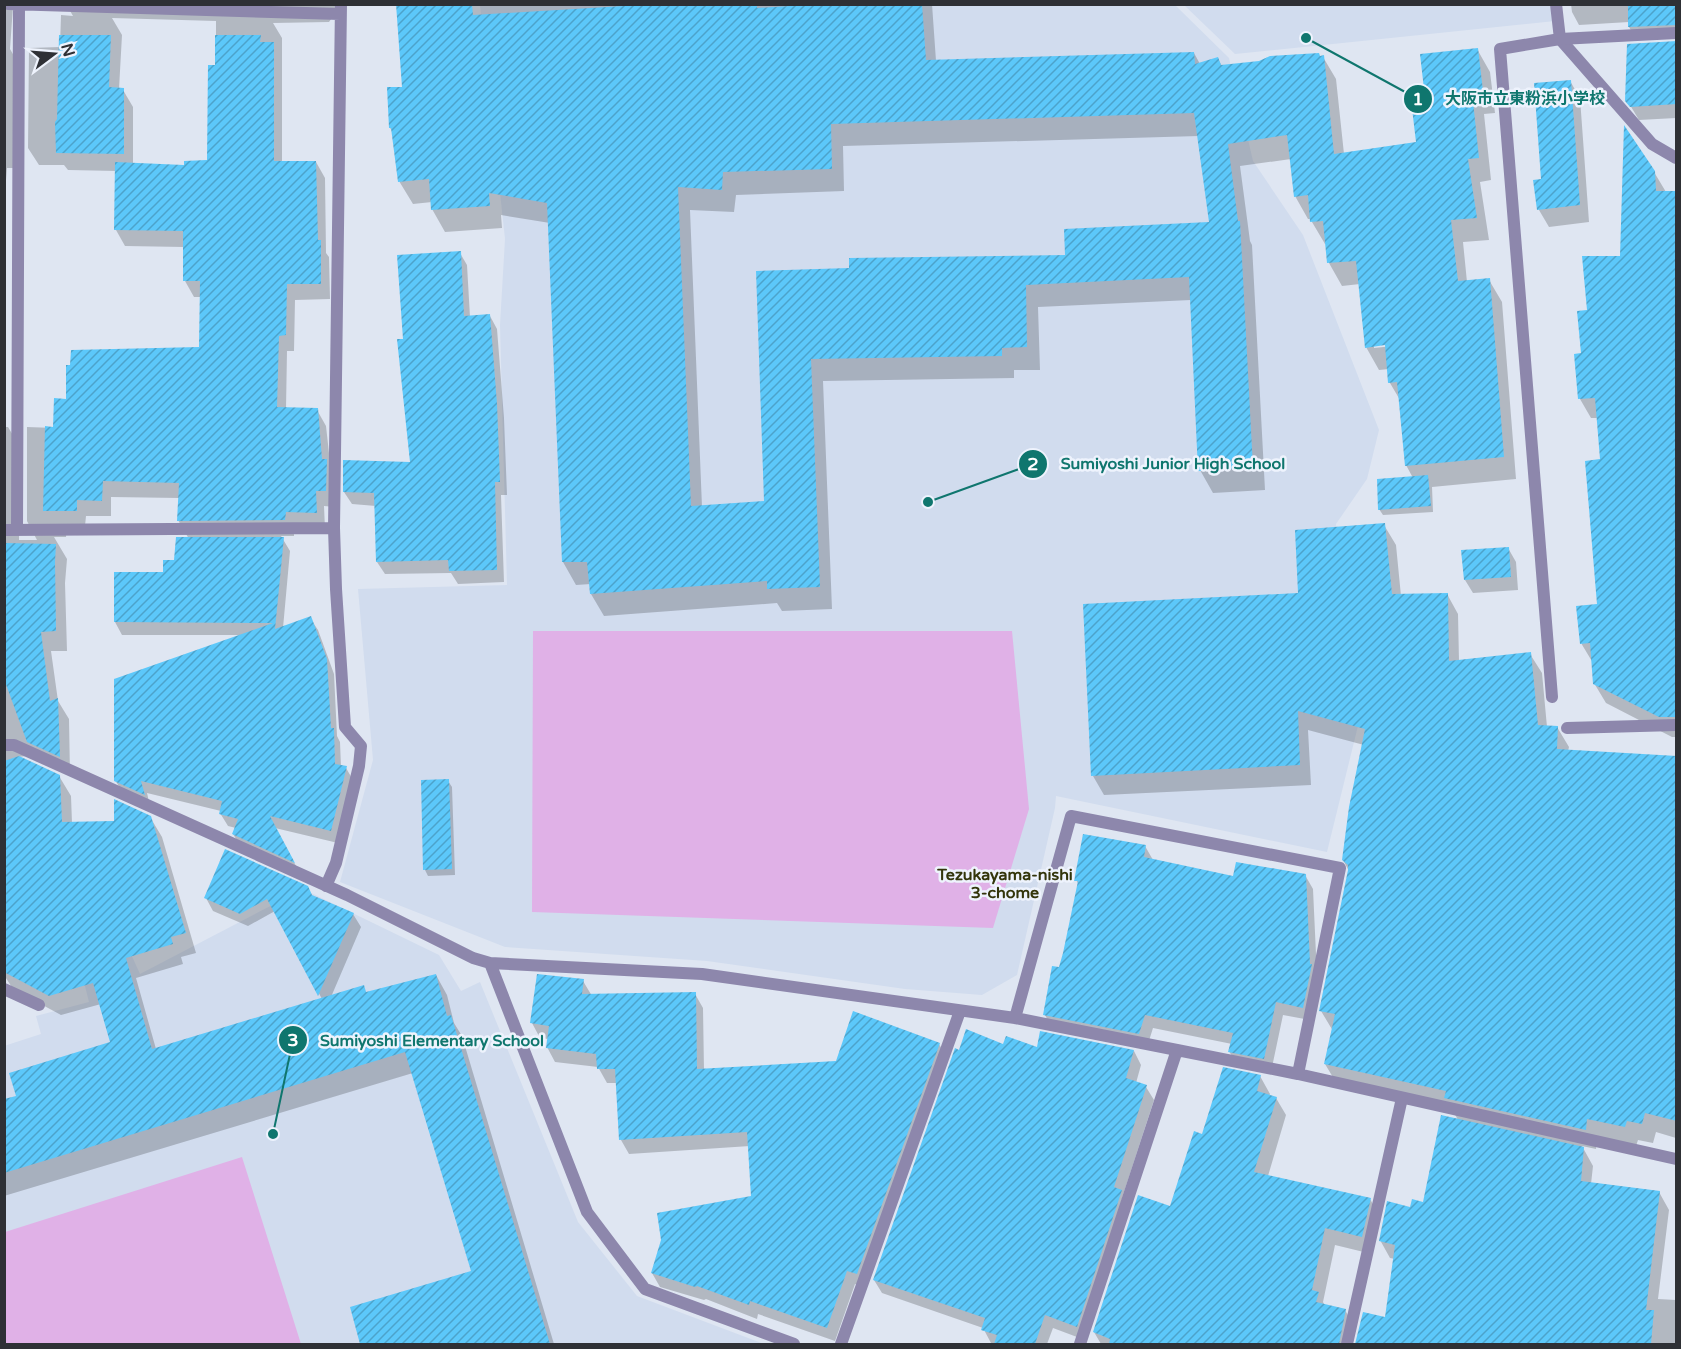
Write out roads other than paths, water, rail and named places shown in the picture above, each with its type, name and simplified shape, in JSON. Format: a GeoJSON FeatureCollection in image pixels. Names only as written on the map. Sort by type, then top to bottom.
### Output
{"type":"FeatureCollection","features":[{"type":"Feature","properties":{"kind":"street"},"geometry":{"type":"LineString","coordinates":[[8,4],[340,9],[334,528],[345,726],[361,747],[359,766],[336,863],[326,886]]}},
{"type":"Feature","properties":{"kind":"street"},"geometry":{"type":"LineString","coordinates":[[1556,4],[1560,39],[1652,144],[1677,158]]}},
{"type":"Feature","properties":{"kind":"street"},"geometry":{"type":"LineString","coordinates":[[19,5],[11,530],[334,528]]}},
{"type":"Feature","properties":{"kind":"street"},"geometry":{"type":"LineString","coordinates":[[1552,697],[1500,49],[1560,39],[1677,33]]}},
{"type":"Feature","properties":{"kind":"street"},"geometry":{"type":"LineString","coordinates":[[1567,728],[1677,725]]}},
{"type":"Feature","properties":{"kind":"street"},"geometry":{"type":"LineString","coordinates":[[4,745],[14,745],[326,886],[473,958],[490,963],[702,974],[1015,1018],[1298,1074],[1677,1159]]}},
{"type":"Feature","properties":{"kind":"street"},"geometry":{"type":"LineString","coordinates":[[1015,1018],[1071,816],[1340,868],[1298,1074]]}},
{"type":"Feature","properties":{"kind":"street"},"geometry":{"type":"LineString","coordinates":[[490,963],[587,1212],[645,1289],[794,1344]]}},
{"type":"Feature","properties":{"kind":"street"},"geometry":{"type":"LineString","coordinates":[[4,989],[39,1005]]}},
{"type":"Feature","properties":{"kind":"street"},"geometry":{"type":"LineString","coordinates":[[841,1344],[960,1011]]}},
{"type":"Feature","properties":{"kind":"street"},"geometry":{"type":"LineString","coordinates":[[1080,1344],[1177,1050]]}},
{"type":"Feature","properties":{"kind":"street"},"geometry":{"type":"LineString","coordinates":[[1347,1344],[1402,1098]]}},
{"type":"Feature","properties":{"kind":"place","name":"大阪市立東粉浜小学校"},"geometry":{"type":"Point","coordinates":[1306,38]}},
{"type":"Feature","properties":{"kind":"place","name":"Sumiyoshi Junior High School"},"geometry":{"type":"Point","coordinates":[928,502]}},
{"type":"Feature","properties":{"kind":"place","name":"Sumiyoshi Elementary School"},"geometry":{"type":"Point","coordinates":[273,1134]}},
{"type":"Feature","properties":{"kind":"district","name":"Tezukayama-nishi 3-chome"},"geometry":{"type":"Point","coordinates":[1005,884]}}]}
